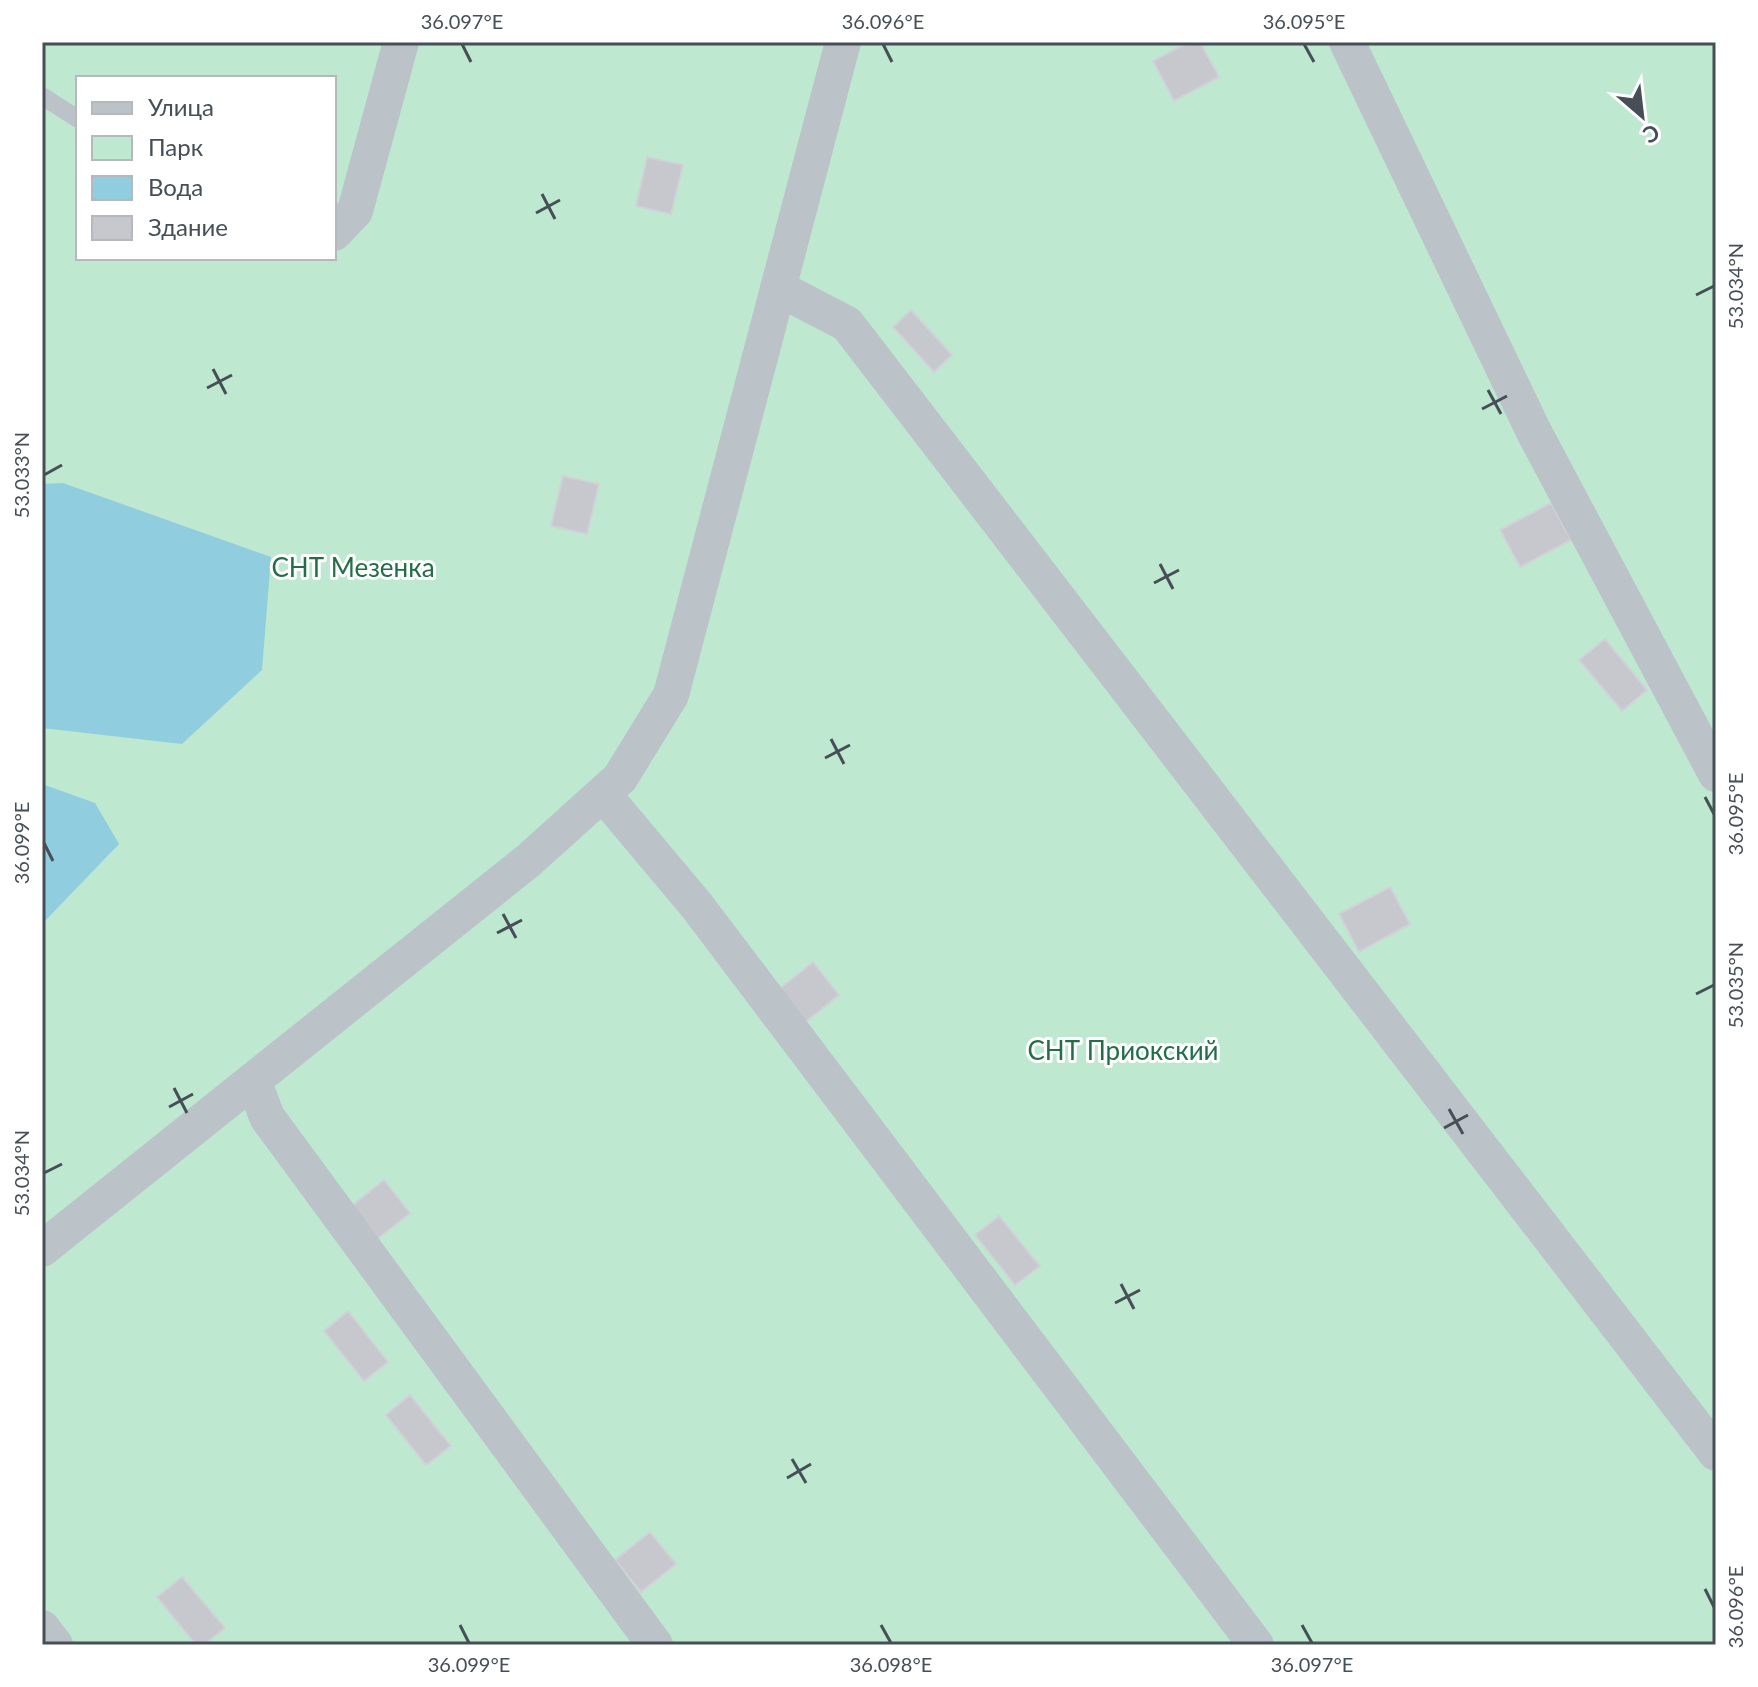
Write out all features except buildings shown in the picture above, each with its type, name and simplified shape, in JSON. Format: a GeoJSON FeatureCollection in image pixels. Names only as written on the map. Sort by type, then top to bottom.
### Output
{"type":"FeatureCollection","features":[{"type":"Feature","properties":{"kind":"street"},"geometry":{"type":"LineString","coordinates":[[336,231],[355,211],[401,42]]}},
{"type":"Feature","properties":{"kind":"street"},"geometry":{"type":"LineString","coordinates":[[42,1249],[529,860],[620,778],[671,695],[843,42]]}},
{"type":"Feature","properties":{"kind":"street"},"geometry":{"type":"LineString","coordinates":[[1347,42],[1534,432],[1716,774]]}},
{"type":"Feature","properties":{"kind":"street"},"geometry":{"type":"LineString","coordinates":[[778,288],[847,324],[1716,1453]]}},
{"type":"Feature","properties":{"kind":"street"},"geometry":{"type":"LineString","coordinates":[[603,794],[697,906],[1256,1645]]}},
{"type":"Feature","properties":{"kind":"street"},"geometry":{"type":"LineString","coordinates":[[253,1080],[267,1117],[655,1645]]}},
{"type":"Feature","properties":{"kind":"street"},"geometry":{"type":"LineString","coordinates":[[42,1628],[55,1645]]}},
{"type":"Feature","properties":{"kind":"lane"},"geometry":{"type":"LineString","coordinates":[[42,96],[76,118]]}},
{"type":"Feature","properties":{"kind":"green space","name":"СНТ Приокский"},"geometry":{"type":"Polygon","coordinates":[[[42,42],[1716,42],[1716,1645],[42,1645],[42,42]]]}},
{"type":"Feature","properties":{"kind":"water"},"geometry":{"type":"Polygon","coordinates":[[[63,483],[271,557],[262,670],[182,744],[42,728],[42,484],[63,483]]]}},
{"type":"Feature","properties":{"kind":"water"},"geometry":{"type":"Polygon","coordinates":[[[42,784],[95,803],[119,844],[42,924],[42,784]]]}},
{"type":"Feature","properties":{"kind":"park label","name":"СНТ Мезенка"},"geometry":{"type":"Point","coordinates":[353,567]}}]}
